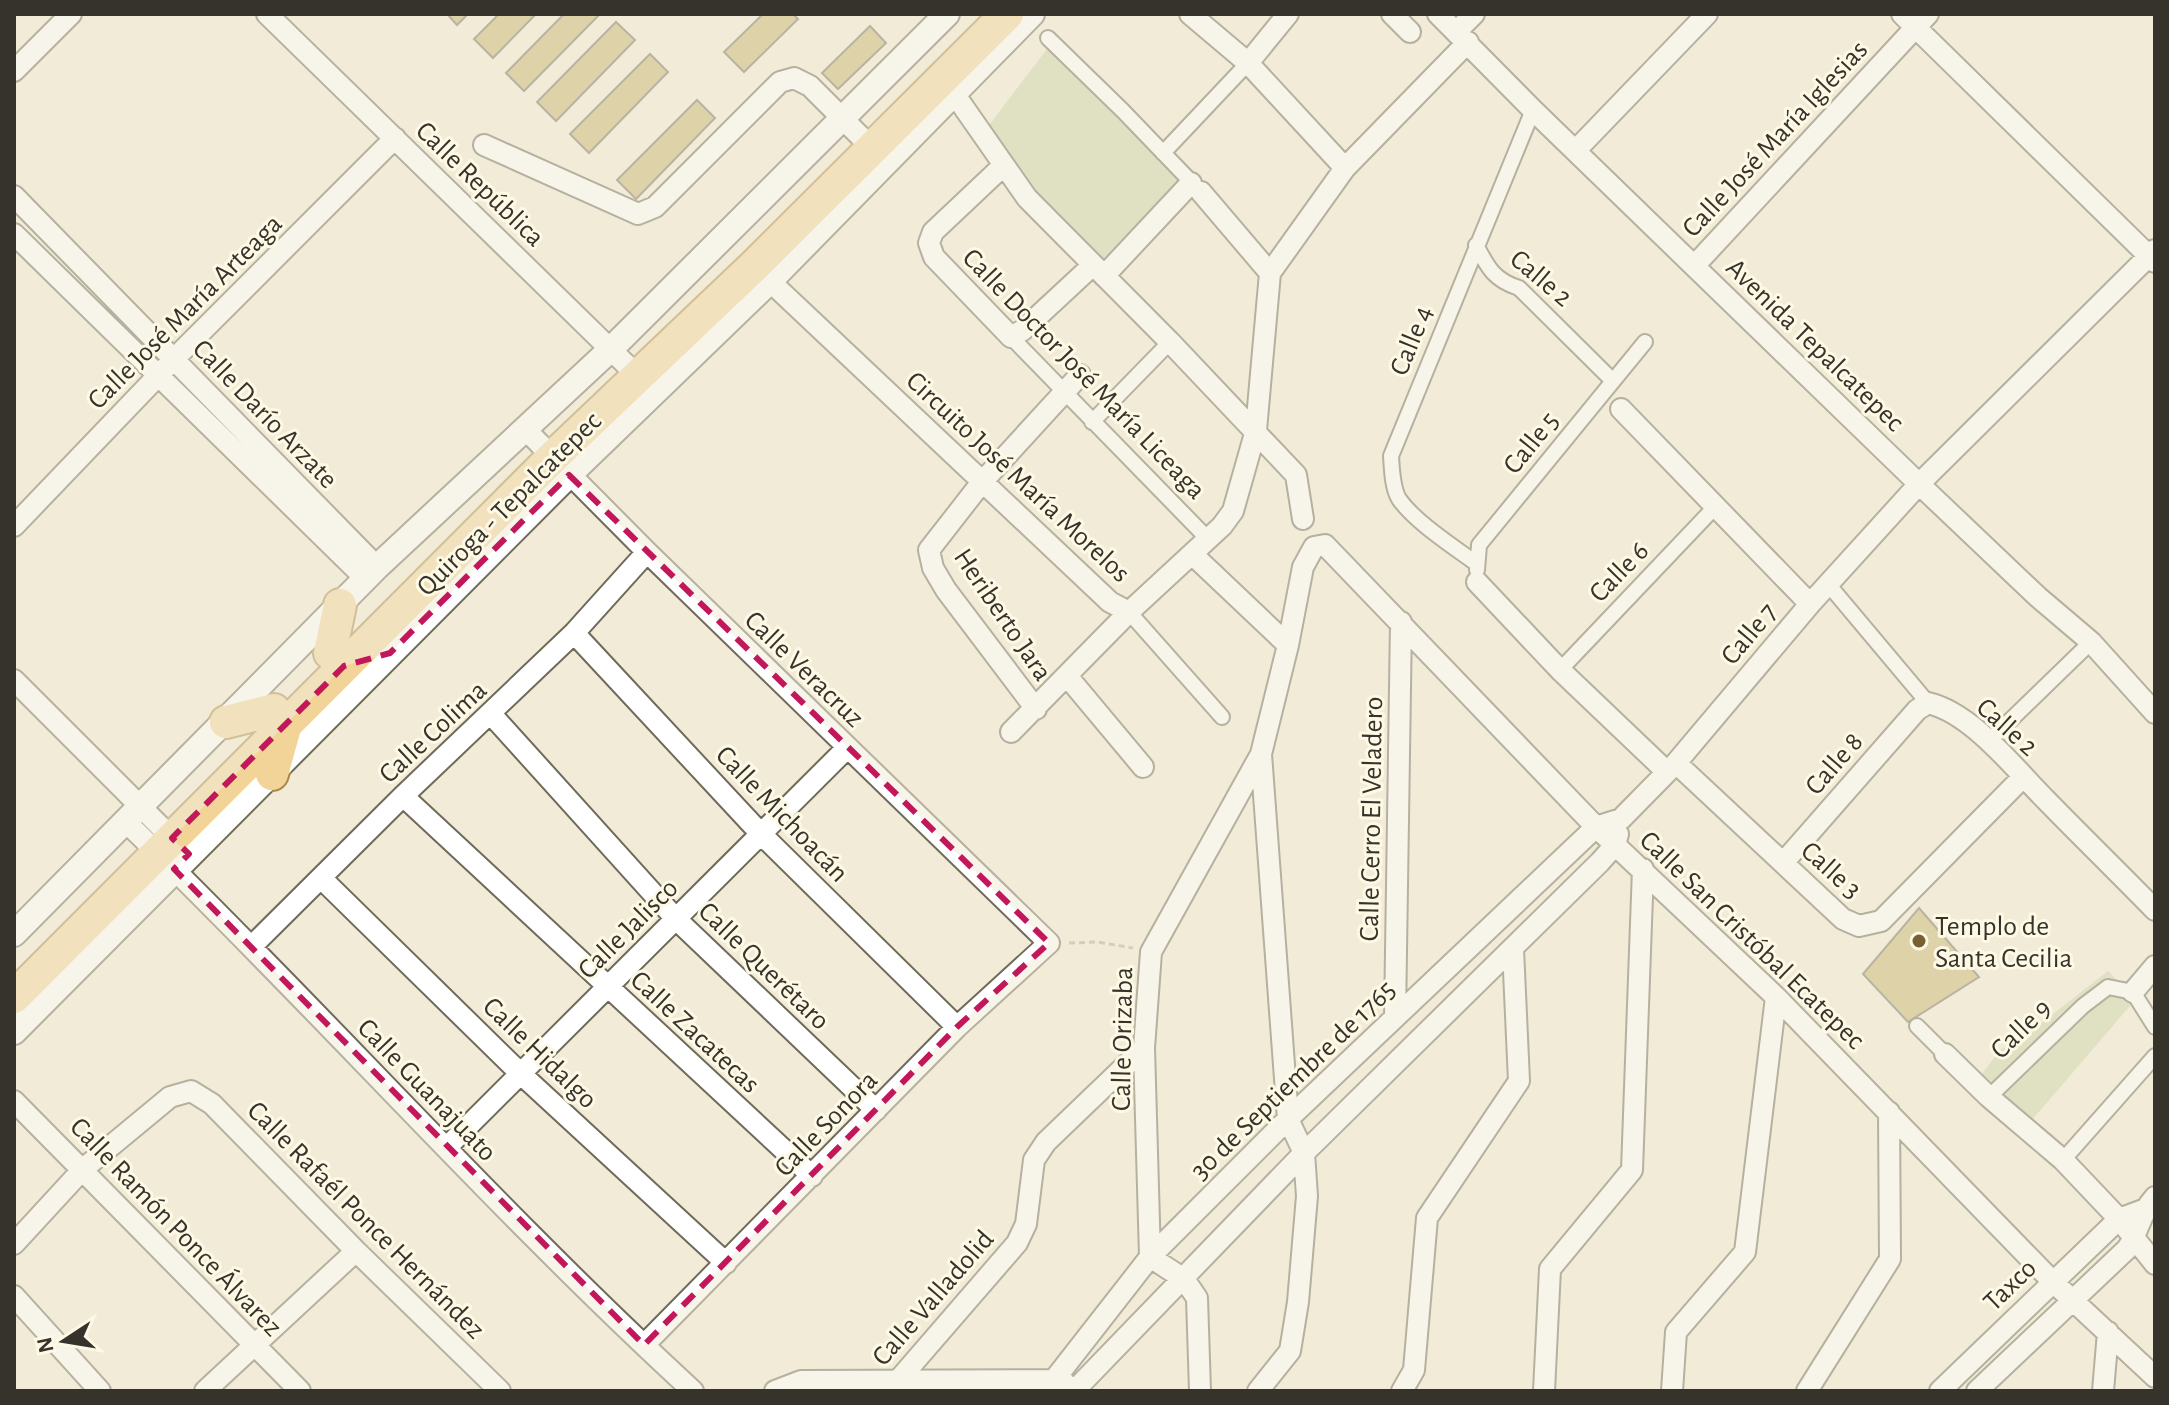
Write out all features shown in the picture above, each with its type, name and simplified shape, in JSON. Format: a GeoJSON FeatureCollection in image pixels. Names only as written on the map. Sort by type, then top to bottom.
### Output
{"type":"FeatureCollection","features":[{"type":"Feature","properties":{"kind":"main road","name":"Quiroga - Tepalcatepec"},"geometry":{"type":"LineString","coordinates":[[632,370],[761,274],[865,140],[976,14]]}},
{"type":"Feature","properties":{"kind":"main road","name":"Quiroga - Tepalcatepec"},"geometry":{"type":"LineString","coordinates":[[14,997],[158,839],[280,715],[865,140],[948,86],[1007,14]]}},
{"type":"Feature","properties":{"kind":"main road"},"geometry":{"type":"LineString","coordinates":[[340,605],[337,660],[390,653]]}},
{"type":"Feature","properties":{"kind":"main road"},"geometry":{"type":"LineString","coordinates":[[226,722],[280,715],[272,774]]}},
{"type":"Feature","properties":{"kind":"main road","name":"Quiroga - Tepalcatepec"},"geometry":{"type":"LineString","coordinates":[[14,969],[158,839]]}},
{"type":"Feature","properties":{"kind":"street"},"geometry":{"type":"LineString","coordinates":[[14,71],[71,14]]}},
{"type":"Feature","properties":{"kind":"street","name":"Calle República"},"geometry":{"type":"LineString","coordinates":[[267,14],[632,370]]}},
{"type":"Feature","properties":{"kind":"street"},"geometry":{"type":"LineString","coordinates":[[484,145],[638,214],[655,207],[780,82],[794,78],[810,86],[865,140],[947,14]]}},
{"type":"Feature","properties":{"kind":"street"},"geometry":{"type":"LineString","coordinates":[[1032,14],[948,86],[1027,198],[1256,430],[1296,475],[1303,519]]}},
{"type":"Feature","properties":{"kind":"street"},"geometry":{"type":"LineString","coordinates":[[1190,14],[1248,63],[1345,168]]}},
{"type":"Feature","properties":{"kind":"street"},"geometry":{"type":"LineString","coordinates":[[1163,153],[1248,63],[1288,14]]}},
{"type":"Feature","properties":{"kind":"street"},"geometry":{"type":"LineString","coordinates":[[1392,14],[1410,32]]}},
{"type":"Feature","properties":{"kind":"street","name":"Avenida Tepalcatepec"},"geometry":{"type":"LineString","coordinates":[[1438,14],[1919,484],[2038,597],[2091,642],[2155,713]]}},
{"type":"Feature","properties":{"kind":"street"},"geometry":{"type":"LineString","coordinates":[[1048,38],[1163,153],[1270,273],[1345,168],[1462,37],[1474,14]]}},
{"type":"Feature","properties":{"kind":"street"},"geometry":{"type":"LineString","coordinates":[[1576,150],[1707,14]]}},
{"type":"Feature","properties":{"kind":"street"},"geometry":{"type":"LineString","coordinates":[[1915,18],[2153,256]]}},
{"type":"Feature","properties":{"kind":"street","name":"Calle José María Iglesias"},"geometry":{"type":"LineString","coordinates":[[1695,265],[1915,18]]}},
{"type":"Feature","properties":{"kind":"street","name":"Calle 4"},"geometry":{"type":"LineString","coordinates":[[1477,573],[1399,498],[1392,476],[1391,456],[1533,110]]}},
{"type":"Feature","properties":{"kind":"street","name":"Calle José María Arteaga"},"geometry":{"type":"LineString","coordinates":[[14,526],[174,359],[395,138]]}},
{"type":"Feature","properties":{"kind":"street","name":"Calle Doctor José María Liceaga"},"geometry":{"type":"LineString","coordinates":[[1004,165],[933,232],[929,243],[934,257],[1063,394],[1208,539]]}},
{"type":"Feature","properties":{"kind":"street"},"geometry":{"type":"LineString","coordinates":[[1011,337],[1196,188]]}},
{"type":"Feature","properties":{"kind":"street","name":"Calle Darío Arzate"},"geometry":{"type":"LineString","coordinates":[[14,196],[174,359],[371,573]]}},
{"type":"Feature","properties":{"kind":"street","name":"Calle Darío Arzate"},"geometry":{"type":"LineString","coordinates":[[14,234],[158,376],[371,573]]}},
{"type":"Feature","properties":{"kind":"street","name":"Calle 2"},"geometry":{"type":"LineString","coordinates":[[1476,245],[1490,273],[1503,283],[1519,288],[1613,381]]}},
{"type":"Feature","properties":{"kind":"street","name":"Calle 7"},"geometry":{"type":"LineString","coordinates":[[1596,827],[1621,819],[1672,767],[1810,604],[1919,484],[2153,256]]}},
{"type":"Feature","properties":{"kind":"street","name":"Circuito José María Morelos"},"geometry":{"type":"LineString","coordinates":[[761,274],[1110,602],[1129,612],[1208,539],[1233,511],[1256,430],[1270,273]]}},
{"type":"Feature","properties":{"kind":"street"},"geometry":{"type":"LineString","coordinates":[[1092,422],[1170,342]]}},
{"type":"Feature","properties":{"kind":"street","name":"Calle 5"},"geometry":{"type":"LineString","coordinates":[[1477,573],[1479,545],[1645,342]]}},
{"type":"Feature","properties":{"kind":"street"},"geometry":{"type":"LineString","coordinates":[[982,482],[1080,375]]}},
{"type":"Feature","properties":{"kind":"street"},"geometry":{"type":"LineString","coordinates":[[1621,409],[1810,604]]}},
{"type":"Feature","properties":{"kind":"street"},"geometry":{"type":"LineString","coordinates":[[14,1032],[158,839],[226,722],[371,573],[547,452]]}},
{"type":"Feature","properties":{"kind":"street"},"geometry":{"type":"LineString","coordinates":[[14,934],[158,839],[272,774],[390,653],[547,452]]}},
{"type":"Feature","properties":{"kind":"street","name":"Calle Veracruz"},"geometry":{"type":"LineString","coordinates":[[547,452],[1049,943]]}},
{"type":"Feature","properties":{"kind":"street","name":"Heriberto Jara"},"geometry":{"type":"LineString","coordinates":[[982,482],[929,550],[933,568],[946,590],[1036,709]]}},
{"type":"Feature","properties":{"kind":"street","name":"Calle 6"},"geometry":{"type":"LineString","coordinates":[[1560,670],[1715,507]]}},
{"type":"Feature","properties":{"kind":"street","name":"Calle San Cristóbal Ecatepec"},"geometry":{"type":"LineString","coordinates":[[1288,645],[1303,567],[1314,547],[1325,545],[1596,827],[1776,997],[2052,1281],[2155,1377]]}},
{"type":"Feature","properties":{"kind":"street","name":"Calle Colima"},"geometry":{"type":"LineString","coordinates":[[252,946],[574,633],[647,552]]}},
{"type":"Feature","properties":{"kind":"street"},"geometry":{"type":"LineString","coordinates":[[1192,554],[1288,645],[1261,754],[1288,1119],[1304,1153],[1307,1196],[1298,1302],[1290,1351],[1258,1391]]}},
{"type":"Feature","properties":{"kind":"street","name":"Calle 3"},"geometry":{"type":"LineString","coordinates":[[1477,573],[1560,670],[1783,863],[1843,919],[1859,926],[1881,921],[2023,777]]}},
{"type":"Feature","properties":{"kind":"street","name":"Calle 2"},"geometry":{"type":"LineString","coordinates":[[1828,584],[1928,703],[1939,705],[1990,740],[2155,910]]}},
{"type":"Feature","properties":{"kind":"street"},"geometry":{"type":"LineString","coordinates":[[1011,732],[1129,612],[1222,717]]}},
{"type":"Feature","properties":{"kind":"street","name":"Calle Cerro El Veladero"},"geometry":{"type":"LineString","coordinates":[[1395,1017],[1401,622]]}},
{"type":"Feature","properties":{"kind":"street","name":"Calle Michoacán"},"geometry":{"type":"LineString","coordinates":[[574,633],[761,834],[957,1027]]}},
{"type":"Feature","properties":{"kind":"street"},"geometry":{"type":"LineString","coordinates":[[1990,740],[2091,642]]}},
{"type":"Feature","properties":{"kind":"street"},"geometry":{"type":"LineString","coordinates":[[1067,676],[1143,767]]}},
{"type":"Feature","properties":{"kind":"street","name":"Calle Guanajuato"},"geometry":{"type":"LineString","coordinates":[[14,680],[252,946],[446,1148],[693,1391]]}},
{"type":"Feature","properties":{"kind":"street","name":"Calle 8"},"geometry":{"type":"LineString","coordinates":[[1783,863],[1917,710],[1928,703]]}},
{"type":"Feature","properties":{"kind":"street","name":"Calle Querétaro"},"geometry":{"type":"LineString","coordinates":[[491,714],[676,919],[876,1110]]}},
{"type":"Feature","properties":{"kind":"street","name":"Calle Jalisco"},"geometry":{"type":"LineString","coordinates":[[446,1148],[847,748]]}},
{"type":"Feature","properties":{"kind":"street","name":"Calle Orizaba"},"geometry":{"type":"LineString","coordinates":[[1150,1257],[1144,1048],[1151,952],[1261,754]]}},
{"type":"Feature","properties":{"kind":"street","name":"Calle Zacatecas"},"geometry":{"type":"LineString","coordinates":[[403,796],[812,1176]]}},
{"type":"Feature","properties":{"kind":"street"},"geometry":{"type":"LineString","coordinates":[[775,1391],[801,1381],[1077,1389],[1304,1153],[1615,845],[1621,819]]}},
{"type":"Feature","properties":{"kind":"street","name":"30 de Septiembre de 1765"},"geometry":{"type":"LineString","coordinates":[[1055,1386],[1150,1257],[1288,1119],[1596,827]]}},
{"type":"Feature","properties":{"kind":"street"},"geometry":{"type":"LineString","coordinates":[[1544,1391],[1550,1269],[1632,1170],[1643,869]]}},
{"type":"Feature","properties":{"kind":"street","name":"Calle Hidalgo"},"geometry":{"type":"LineString","coordinates":[[321,878],[521,1074],[726,1263]]}},
{"type":"Feature","properties":{"kind":"street","name":"Calle Sonora"},"geometry":{"type":"LineString","coordinates":[[644,1345],[957,1027],[1049,943]]}},
{"type":"Feature","properties":{"kind":"street"},"geometry":{"type":"LineString","coordinates":[[1402,1391],[1414,1370],[1427,1218],[1519,1081],[1513,949]]}},
{"type":"Feature","properties":{"kind":"street"},"geometry":{"type":"LineString","coordinates":[[2155,966],[2133,992],[2155,1027]]}},
{"type":"Feature","properties":{"kind":"street","name":"Calle 9"},"geometry":{"type":"LineString","coordinates":[[1989,1097],[2083,1006],[2108,987],[2133,992]]}},
{"type":"Feature","properties":{"kind":"street"},"geometry":{"type":"LineString","coordinates":[[1672,1391],[1676,1332],[1745,1252],[1776,997]]}},
{"type":"Feature","properties":{"kind":"street"},"geometry":{"type":"LineString","coordinates":[[1917,1026],[1989,1097],[2063,1160],[2119,1219],[2155,1264]]}},
{"type":"Feature","properties":{"kind":"street","name":"Calle Valladolid"},"geometry":{"type":"LineString","coordinates":[[893,1386],[1017,1243],[1026,1224],[1034,1160],[1046,1142],[1144,1048]]}},
{"type":"Feature","properties":{"kind":"street"},"geometry":{"type":"LineString","coordinates":[[2063,1160],[2155,1056]]}},
{"type":"Feature","properties":{"kind":"street","name":"Calle Rafaél Ponce Hernández"},"geometry":{"type":"LineString","coordinates":[[83,1169],[170,1097],[191,1091],[212,1104],[356,1251],[500,1391]]}},
{"type":"Feature","properties":{"kind":"street","name":"Calle Ramón Ponce Álvarez"},"geometry":{"type":"LineString","coordinates":[[14,1101],[300,1391]]}},
{"type":"Feature","properties":{"kind":"street"},"geometry":{"type":"LineString","coordinates":[[1807,1391],[1890,1259],[1889,1112]]}},
{"type":"Feature","properties":{"kind":"street"},"geometry":{"type":"LineString","coordinates":[[14,1244],[83,1169]]}},
{"type":"Feature","properties":{"kind":"street"},"geometry":{"type":"LineString","coordinates":[[2119,1219],[2149,1203]]}},
{"type":"Feature","properties":{"kind":"street"},"geometry":{"type":"LineString","coordinates":[[2134,1238],[2149,1203]]}},
{"type":"Feature","properties":{"kind":"street","name":"Taxco"},"geometry":{"type":"LineString","coordinates":[[1940,1391],[2119,1219]]}},
{"type":"Feature","properties":{"kind":"street","name":"Taxco"},"geometry":{"type":"LineString","coordinates":[[1977,1391],[2127,1249],[2134,1238]]}},
{"type":"Feature","properties":{"kind":"street"},"geometry":{"type":"LineString","coordinates":[[205,1391],[356,1251]]}},
{"type":"Feature","properties":{"kind":"street"},"geometry":{"type":"LineString","coordinates":[[1150,1257],[1184,1279],[1197,1298],[1200,1391]]}},
{"type":"Feature","properties":{"kind":"street"},"geometry":{"type":"LineString","coordinates":[[14,1296],[100,1391]]}},
{"type":"Feature","properties":{"kind":"street"},"geometry":{"type":"LineString","coordinates":[[2103,1391],[2108,1332]]}},
{"type":"Feature","properties":{"kind":"path"},"geometry":{"type":"LineString","coordinates":[[1049,943],[1097,942],[1151,952]]}},
{"type":"Feature","properties":{"kind":"highlighted area"},"geometry":{"type":"Polygon","coordinates":[[[569,475],[1049,943],[957,1027],[644,1345],[174,869],[189,854],[172,838],[344,666],[390,653],[569,475]]]}},
{"type":"Feature","properties":{"kind":"green space"},"geometry":{"type":"Polygon","coordinates":[[[1050,45],[1189,183],[1103,273],[983,133],[1050,45]]]}},
{"type":"Feature","properties":{"kind":"green space"},"geometry":{"type":"Polygon","coordinates":[[[2108,971],[2136,999],[2032,1120],[1982,1074],[2000,1050],[2016,1043],[2108,971]]]}},
{"type":"Feature","properties":{"kind":"building"},"geometry":{"type":"Polygon","coordinates":[[[447,14],[468,14],[457,25],[447,14]]]}},
{"type":"Feature","properties":{"kind":"building"},"geometry":{"type":"Polygon","coordinates":[[[499,14],[536,14],[493,58],[474,39],[499,14]]]}},
{"type":"Feature","properties":{"kind":"building"},"geometry":{"type":"Polygon","coordinates":[[[564,14],[600,14],[524,91],[506,73],[564,14]]]}},
{"type":"Feature","properties":{"kind":"building"},"geometry":{"type":"Polygon","coordinates":[[[763,14],[793,14],[798,19],[744,72],[724,52],[763,14]]]}},
{"type":"Feature","properties":{"kind":"building"},"geometry":{"type":"Polygon","coordinates":[[[616,22],[635,40],[556,121],[537,102],[616,22]]]}},
{"type":"Feature","properties":{"kind":"building"},"geometry":{"type":"Polygon","coordinates":[[[870,26],[886,43],[838,89],[822,73],[870,26]]]}},
{"type":"Feature","properties":{"kind":"building"},"geometry":{"type":"Polygon","coordinates":[[[650,54],[668,72],[589,153],[570,134],[650,54]]]}},
{"type":"Feature","properties":{"kind":"building"},"geometry":{"type":"Polygon","coordinates":[[[697,100],[715,118],[636,199],[617,180],[697,100]]]}},
{"type":"Feature","properties":{"kind":"building","name":"Templo de Santa Cecilia"},"geometry":{"type":"Polygon","coordinates":[[[1919,908],[1979,977],[1908,1022],[1863,974],[1919,908]]]}},
{"type":"Feature","properties":{"kind":"place","name":"Templo de Santa Cecilia"},"geometry":{"type":"Point","coordinates":[1919,941]}}]}
